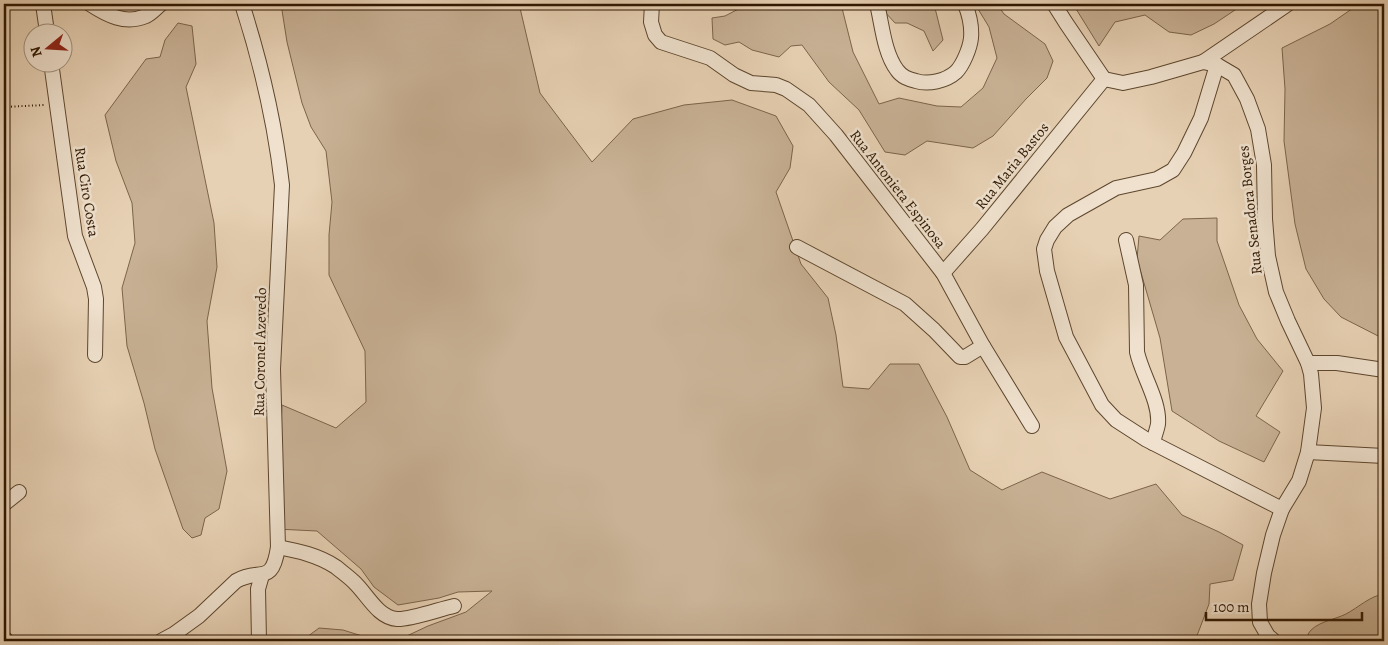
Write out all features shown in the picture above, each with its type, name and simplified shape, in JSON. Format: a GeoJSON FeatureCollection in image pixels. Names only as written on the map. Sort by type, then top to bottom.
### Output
{"type":"FeatureCollection","features":[{"type":"Feature","properties":{"kind":"street"},"geometry":{"type":"LineString","coordinates":[[43,4],[46,22]]}},
{"type":"Feature","properties":{"kind":"street"},"geometry":{"type":"LineString","coordinates":[[90,4],[118,19],[130,20],[147,16],[161,4]]}},
{"type":"Feature","properties":{"kind":"street","name":"Rua Coronel Azevedo"},"geometry":{"type":"LineString","coordinates":[[242,4],[256,46],[270,109],[282,185],[274,369],[278,547],[273,568],[262,575]]}},
{"type":"Feature","properties":{"kind":"street","name":"Rua Antonieta Espinosa"},"geometry":{"type":"LineString","coordinates":[[652,4],[651,22],[655,35],[661,42],[710,58],[734,75],[751,83],[776,85],[786,89],[809,105],[842,142],[943,273],[983,346],[1032,426]]}},
{"type":"Feature","properties":{"kind":"street"},"geometry":{"type":"LineString","coordinates":[[877,4],[888,53],[896,69],[904,78],[922,83],[939,81],[956,72],[968,53],[971,37],[968,12],[965,4]]}},
{"type":"Feature","properties":{"kind":"street"},"geometry":{"type":"LineString","coordinates":[[1054,4],[1104,78]]}},
{"type":"Feature","properties":{"kind":"street"},"geometry":{"type":"LineString","coordinates":[[1203,62],[1288,4]]}},
{"type":"Feature","properties":{"kind":"street","name":"Rua Senadora Borges"},"geometry":{"type":"LineString","coordinates":[[1104,78],[1123,83],[1203,62],[1217,65],[1234,76],[1258,129],[1264,165],[1268,256],[1276,292],[1308,363],[1311,374],[1314,408],[1308,452],[1299,481],[1282,509],[1273,535],[1264,574],[1259,604],[1260,622],[1268,636],[1274,641]]}},
{"type":"Feature","properties":{"kind":"street"},"geometry":{"type":"LineString","coordinates":[[1217,65],[1201,118],[1184,154],[1173,170],[1157,179],[1116,188],[1068,215],[1055,227],[1047,240],[1044,250],[1046,270],[1066,337],[1102,405],[1116,420],[1153,443],[1282,509]]}},
{"type":"Feature","properties":{"kind":"street","name":"Rua Ciro Costa"},"geometry":{"type":"LineString","coordinates":[[52,72],[75,236],[94,287],[96,299],[95,355]]}},
{"type":"Feature","properties":{"kind":"street","name":"Rua Maria Bastos"},"geometry":{"type":"LineString","coordinates":[[943,273],[982,229],[1104,78]]}},
{"type":"Feature","properties":{"kind":"street"},"geometry":{"type":"LineString","coordinates":[[1126,240],[1136,285],[1137,352],[1139,363],[1158,414],[1158,424],[1153,443]]}},
{"type":"Feature","properties":{"kind":"street"},"geometry":{"type":"LineString","coordinates":[[797,247],[905,304],[928,324],[960,357],[965,357],[983,346]]}},
{"type":"Feature","properties":{"kind":"street"},"geometry":{"type":"LineString","coordinates":[[1308,363],[1337,363],[1384,370]]}},
{"type":"Feature","properties":{"kind":"street"},"geometry":{"type":"LineString","coordinates":[[1308,452],[1384,456]]}},
{"type":"Feature","properties":{"kind":"street"},"geometry":{"type":"LineString","coordinates":[[4,504],[19,492]]}},
{"type":"Feature","properties":{"kind":"street"},"geometry":{"type":"LineString","coordinates":[[278,547],[316,556],[335,567],[354,582],[380,611],[389,617],[397,619],[406,618],[454,606]]}},
{"type":"Feature","properties":{"kind":"street"},"geometry":{"type":"LineString","coordinates":[[160,641],[174,634],[199,616],[236,581],[242,578],[262,575],[258,589],[259,641]]}},
{"type":"Feature","properties":{"kind":"street"},"geometry":{"type":"LineString","coordinates":[[4,638],[7,641]]}},
{"type":"Feature","properties":{"kind":"path"},"geometry":{"type":"LineString","coordinates":[[4,107],[56,104]]}},
{"type":"Feature","properties":{"kind":"shaded area"},"geometry":{"type":"Polygon","coordinates":[[[281,4],[536,4],[520,8],[540,93],[592,162],[633,119],[684,105],[732,100],[776,116],[793,146],[790,168],[776,192],[801,264],[828,298],[836,335],[843,387],[869,389],[890,364],[919,364],[947,417],[970,470],[1002,490],[1042,472],[1110,499],[1156,484],[1182,515],[1243,545],[1233,580],[1210,584],[1209,604],[1195,641],[396,641],[428,626],[466,612],[492,591],[458,592],[439,598],[398,605],[374,587],[361,569],[317,531],[276,529],[282,405],[336,428],[366,402],[365,351],[329,275],[329,235],[332,202],[326,151],[311,127],[302,103],[287,42],[281,4]]]}},
{"type":"Feature","properties":{"kind":"shaded area"},"geometry":{"type":"Polygon","coordinates":[[[748,4],[841,4],[853,52],[879,104],[899,98],[937,106],[961,107],[983,88],[997,58],[989,27],[975,4],[997,4],[1004,14],[1045,44],[1053,61],[1047,78],[993,136],[973,148],[927,141],[905,155],[885,152],[859,110],[829,82],[802,45],[791,46],[779,57],[752,50],[739,42],[725,45],[713,39],[712,18],[725,16],[748,4]]]}},
{"type":"Feature","properties":{"kind":"shaded area"},"geometry":{"type":"Polygon","coordinates":[[[881,4],[934,4],[943,40],[933,51],[924,31],[907,23],[895,23],[883,10],[881,4]]]}},
{"type":"Feature","properties":{"kind":"shaded area"},"geometry":{"type":"Polygon","coordinates":[[[1073,4],[1244,4],[1214,24],[1191,35],[1169,32],[1145,15],[1115,22],[1099,46],[1073,4]]]}},
{"type":"Feature","properties":{"kind":"shaded area"},"geometry":{"type":"Polygon","coordinates":[[[1359,4],[1384,4],[1384,339],[1341,317],[1324,299],[1306,269],[1295,224],[1284,141],[1285,89],[1282,48],[1330,24],[1359,4]]]}},
{"type":"Feature","properties":{"kind":"shaded area"},"geometry":{"type":"Polygon","coordinates":[[[178,23],[192,26],[196,64],[186,87],[214,223],[217,267],[207,321],[212,388],[227,471],[219,509],[205,518],[201,535],[192,538],[183,529],[155,449],[127,346],[122,288],[135,243],[132,203],[116,161],[105,115],[146,59],[160,57],[165,40],[178,23]]]}},
{"type":"Feature","properties":{"kind":"shaded area"},"geometry":{"type":"Polygon","coordinates":[[[1217,218],[1217,241],[1239,305],[1257,339],[1283,371],[1256,416],[1280,432],[1264,462],[1219,441],[1172,411],[1160,338],[1137,259],[1139,236],[1160,240],[1183,219],[1217,218]]]}},
{"type":"Feature","properties":{"kind":"shaded area"},"geometry":{"type":"Polygon","coordinates":[[[1384,594],[1384,641],[1310,641],[1308,634],[1315,627],[1346,614],[1369,599],[1384,594]]]}},
{"type":"Feature","properties":{"kind":"shaded area"},"geometry":{"type":"Polygon","coordinates":[[[319,628],[343,630],[378,641],[308,641],[307,637],[319,628]]]}}]}
